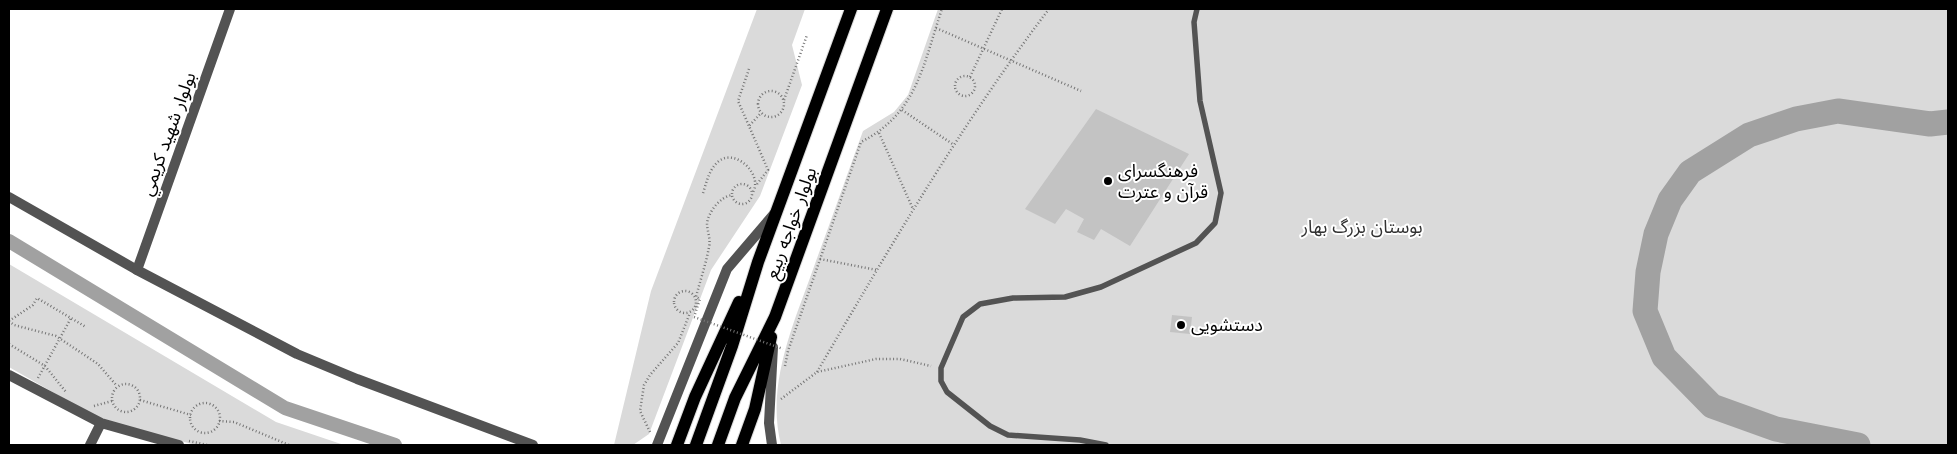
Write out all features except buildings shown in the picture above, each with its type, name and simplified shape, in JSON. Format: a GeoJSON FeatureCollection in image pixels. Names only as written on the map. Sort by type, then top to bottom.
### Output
{"type":"FeatureCollection","features":[{"type":"Feature","properties":{"kind":"main road","name":"بولوار خواجه ربیع"},"geometry":{"type":"LineString","coordinates":[[696,445],[732,346],[758,262],[851,9]]}},
{"type":"Feature","properties":{"kind":"main road","name":"بولوار خواجه ربیع"},"geometry":{"type":"LineString","coordinates":[[718,445],[736,398],[775,317],[888,9]]}},
{"type":"Feature","properties":{"kind":"main road"},"geometry":{"type":"LineString","coordinates":[[678,445],[694,397],[758,262]]}},
{"type":"Feature","properties":{"kind":"main road"},"geometry":{"type":"LineString","coordinates":[[742,445],[755,409],[775,317]]}},
{"type":"Feature","properties":{"kind":"street","name":"بولوار شهيد كريمي"},"geometry":{"type":"LineString","coordinates":[[137,270],[230,9]]}},
{"type":"Feature","properties":{"kind":"street"},"geometry":{"type":"LineString","coordinates":[[9,197],[137,270],[297,354],[357,379],[533,445]]}},
{"type":"Feature","properties":{"kind":"street"},"geometry":{"type":"LineString","coordinates":[[659,444],[727,269],[777,209]]}},
{"type":"Feature","properties":{"kind":"street"},"geometry":{"type":"LineString","coordinates":[[772,445],[770,408],[775,317]]}},
{"type":"Feature","properties":{"kind":"street"},"geometry":{"type":"LineString","coordinates":[[9,375],[101,424],[179,445]]}},
{"type":"Feature","properties":{"kind":"street"},"geometry":{"type":"LineString","coordinates":[[90,445],[101,424]]}},
{"type":"Feature","properties":{"kind":"lane"},"geometry":{"type":"LineString","coordinates":[[1106,445],[1080,440],[1008,435],[990,426],[947,392],[941,381],[941,368],[963,317],[980,304],[1013,298],[1064,296],[1101,287],[1196,243],[1214,222],[1221,193],[1200,101],[1194,22],[1197,9]]}},
{"type":"Feature","properties":{"kind":"path"},"geometry":{"type":"LineString","coordinates":[[784,373],[788,350],[862,142],[879,133],[902,110],[914,92],[942,9]]}},
{"type":"Feature","properties":{"kind":"path"},"geometry":{"type":"LineString","coordinates":[[970,77],[1002,9]]}},
{"type":"Feature","properties":{"kind":"path"},"geometry":{"type":"LineString","coordinates":[[770,408],[817,372],[913,209],[1011,60],[1049,9]]}},
{"type":"Feature","properties":{"kind":"path"},"geometry":{"type":"LineString","coordinates":[[936,28],[1081,91]]}},
{"type":"Feature","properties":{"kind":"path"},"geometry":{"type":"LineString","coordinates":[[760,113],[775,117],[783,110],[784,100],[807,35]]}},
{"type":"Feature","properties":{"kind":"path"},"geometry":{"type":"LineString","coordinates":[[749,69],[738,101],[768,170],[753,192],[750,201],[746,204],[737,203],[732,195],[734,187],[743,183],[748,184],[753,192]]}},
{"type":"Feature","properties":{"kind":"path"},"geometry":{"type":"LineString","coordinates":[[960,77],[970,77],[976,84],[974,93],[966,97],[961,96],[955,89],[955,84],[960,77]]}},
{"type":"Feature","properties":{"kind":"path"},"geometry":{"type":"LineString","coordinates":[[760,113],[757,103],[762,94],[772,90],[781,95],[784,100]]}},
{"type":"Feature","properties":{"kind":"path"},"geometry":{"type":"LineString","coordinates":[[902,110],[954,145]]}},
{"type":"Feature","properties":{"kind":"path"},"geometry":{"type":"LineString","coordinates":[[749,126],[760,113]]}},
{"type":"Feature","properties":{"kind":"path"},"geometry":{"type":"LineString","coordinates":[[879,133],[913,209]]}},
{"type":"Feature","properties":{"kind":"path"},"geometry":{"type":"LineString","coordinates":[[703,193],[710,172],[720,160],[729,158],[746,165],[756,178],[757,186]]}},
{"type":"Feature","properties":{"kind":"path"},"geometry":{"type":"LineString","coordinates":[[659,444],[648,431],[640,411],[641,396],[650,375],[678,343],[690,312],[696,306],[696,297],[710,245],[707,223],[712,212],[726,196],[732,195]]}},
{"type":"Feature","properties":{"kind":"path"},"geometry":{"type":"LineString","coordinates":[[820,259],[876,270]]}},
{"type":"Feature","properties":{"kind":"path"},"geometry":{"type":"LineString","coordinates":[[690,312],[677,310],[674,302],[674,298],[685,290],[700,299],[694,317],[783,349]]}},
{"type":"Feature","properties":{"kind":"path"},"geometry":{"type":"LineString","coordinates":[[86,327],[37,298],[34,305],[9,321],[14,326],[47,332],[60,338],[98,364],[118,386]]}},
{"type":"Feature","properties":{"kind":"path"},"geometry":{"type":"LineString","coordinates":[[33,388],[71,318]]}},
{"type":"Feature","properties":{"kind":"path"},"geometry":{"type":"LineString","coordinates":[[9,344],[45,366],[59,381],[78,411]]}},
{"type":"Feature","properties":{"kind":"path"},"geometry":{"type":"LineString","coordinates":[[817,372],[876,359],[900,359],[941,368]]}},
{"type":"Feature","properties":{"kind":"path"},"geometry":{"type":"LineString","coordinates":[[123,383],[134,386],[140,394],[140,400],[134,410],[129,412],[118,410],[112,401],[112,395],[118,386],[123,383]]}},
{"type":"Feature","properties":{"kind":"path"},"geometry":{"type":"LineString","coordinates":[[781,399],[782,390]]}},
{"type":"Feature","properties":{"kind":"path"},"geometry":{"type":"LineString","coordinates":[[140,400],[190,414]]}},
{"type":"Feature","properties":{"kind":"path"},"geometry":{"type":"LineString","coordinates":[[206,403],[211,404],[218,411],[219,421],[214,430],[204,433],[195,429],[190,414],[196,406],[206,403]]}},
{"type":"Feature","properties":{"kind":"path"},"geometry":{"type":"LineString","coordinates":[[219,421],[234,422],[289,445]]}},
{"type":"Feature","properties":{"kind":"green space"},"geometry":{"type":"Polygon","coordinates":[[[757,9],[805,9],[792,45],[802,85],[760,196],[711,270],[649,434],[633,445],[614,445],[651,291],[757,9]]]}},
{"type":"Feature","properties":{"kind":"green space","name":"بوستان بزرگ بهار"},"geometry":{"type":"Polygon","coordinates":[[[938,9],[1948,9],[1948,445],[781,445],[777,421],[780,374],[785,351],[800,305],[863,131],[894,112],[908,95],[938,9]]]}},
{"type":"Feature","properties":{"kind":"green space"},"geometry":{"type":"Polygon","coordinates":[[[9,264],[276,422],[344,445],[196,445],[103,421],[9,367],[9,264]]]}},
{"type":"Feature","properties":{"kind":"waterway"},"geometry":{"type":"LineString","coordinates":[[1858,445],[1776,429],[1712,406],[1664,357],[1645,311],[1648,272],[1656,234],[1670,200],[1690,172],[1749,135],[1796,119],[1838,111],[1930,124],[1948,122]]}},
{"type":"Feature","properties":{"kind":"waterway"},"geometry":{"type":"LineString","coordinates":[[9,241],[285,408],[395,445]]}},
{"type":"Feature","properties":{"kind":"place","name":"فرهنگسرای قرآن و عترت"},"geometry":{"type":"Point","coordinates":[1108,181]}},
{"type":"Feature","properties":{"kind":"place","name":"دستشویی"},"geometry":{"type":"Point","coordinates":[1181,325]}}]}
